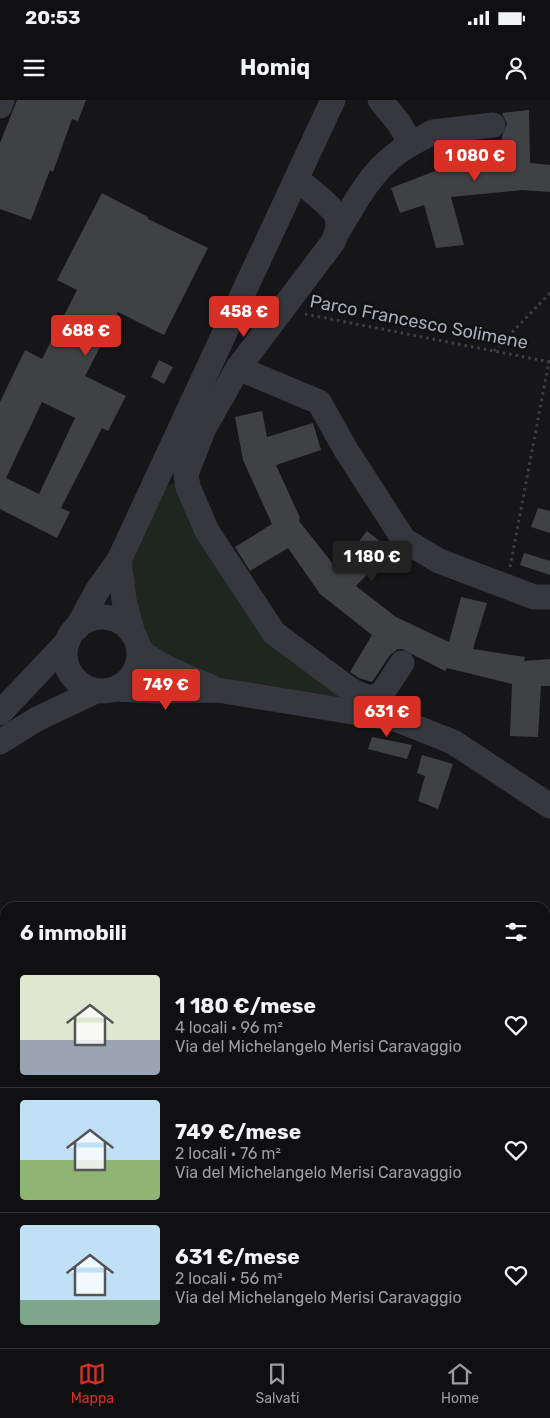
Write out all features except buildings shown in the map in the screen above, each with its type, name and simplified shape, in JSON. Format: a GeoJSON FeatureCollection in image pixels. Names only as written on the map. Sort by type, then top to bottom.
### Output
{"type":"FeatureCollection","features":[{"type":"Feature","properties":{"kind":"street"},"geometry":{"type":"LineString","coordinates":[[0,106],[2,100]]}},
{"type":"Feature","properties":{"kind":"street"},"geometry":{"type":"LineString","coordinates":[[333,100],[119,560],[97,591],[72,634],[66,657],[70,672],[86,688],[156,691],[218,690],[395,718],[453,742],[550,806]]}},
{"type":"Feature","properties":{"kind":"street"},"geometry":{"type":"LineString","coordinates":[[380,100],[399,123],[411,144]]}},
{"type":"Feature","properties":{"kind":"street"},"geometry":{"type":"LineString","coordinates":[[402,663],[381,695],[368,698],[352,691],[274,633],[207,531],[188,487],[186,474],[204,428],[238,368],[333,242],[378,168],[394,153],[433,132],[493,125]]}},
{"type":"Feature","properties":{"kind":"street"},"geometry":{"type":"LineString","coordinates":[[297,179],[332,210],[337,218],[338,231]]}},
{"type":"Feature","properties":{"kind":"street"},"geometry":{"type":"LineString","coordinates":[[238,368],[319,402],[346,450],[404,540],[439,562],[534,597],[550,597]]}},
{"type":"Feature","properties":{"kind":"street"},"geometry":{"type":"LineString","coordinates":[[0,742],[37,719],[131,678],[138,660],[136,642],[124,600],[119,560]]}},
{"type":"Feature","properties":{"kind":"street"},"geometry":{"type":"LineString","coordinates":[[0,713],[72,634],[88,621],[100,618],[112,619],[124,625],[153,661],[175,673],[218,690]]}},
{"type":"Feature","properties":{"kind":"path"},"geometry":{"type":"LineString","coordinates":[[494,351],[550,293]]}},
{"type":"Feature","properties":{"kind":"path","name":"Parco Francesco Solimene"},"geometry":{"type":"LineString","coordinates":[[282,309],[549,362]]}},
{"type":"Feature","properties":{"kind":"path"},"geometry":{"type":"LineString","coordinates":[[506,587],[550,356]]}},
{"type":"Feature","properties":{"kind":"shaded area"},"geometry":{"type":"Polygon","coordinates":[[[179,481],[267,637],[354,699],[224,683],[151,649],[142,633],[128,563],[162,487],[179,481]]]}}]}
